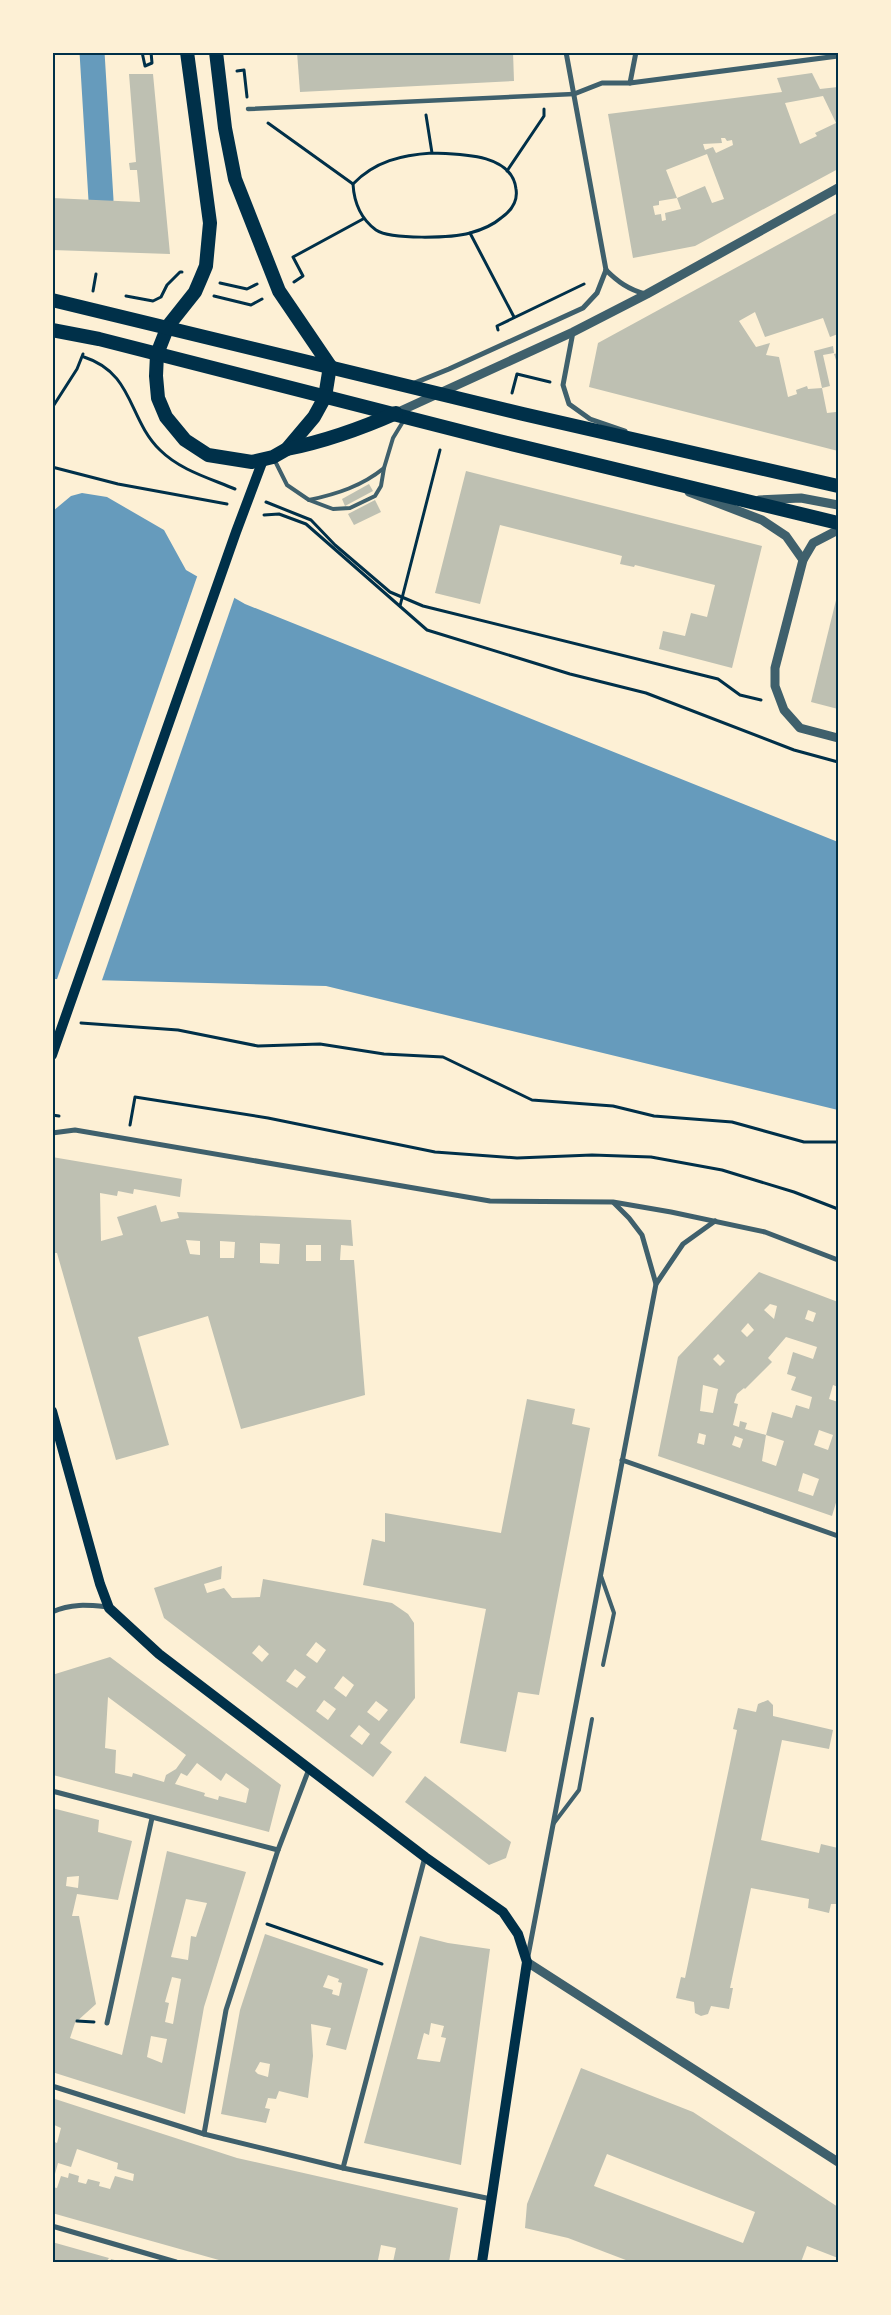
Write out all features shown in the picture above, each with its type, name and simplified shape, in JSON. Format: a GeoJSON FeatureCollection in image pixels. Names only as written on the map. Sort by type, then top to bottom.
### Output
{"type":"FeatureCollection","features":[{"type":"Feature","properties":{"kind":"highway"},"geometry":{"type":"LineString","coordinates":[[187,52],[210,223],[206,266],[195,292],[168,326],[156,354],[158,398],[166,417],[185,440],[208,455],[229,460],[268,459],[287,449],[312,444],[401,414]]}},
{"type":"Feature","properties":{"kind":"highway"},"geometry":{"type":"LineString","coordinates":[[216,52],[224,128],[235,179],[279,291],[330,366],[325,397],[314,417],[287,449]]}},
{"type":"Feature","properties":{"kind":"highway"},"geometry":{"type":"LineString","coordinates":[[52,300],[838,486]]}},
{"type":"Feature","properties":{"kind":"highway"},"geometry":{"type":"LineString","coordinates":[[52,330],[99,339],[325,397],[401,414],[838,523]]}},
{"type":"Feature","properties":{"kind":"main road"},"geometry":{"type":"LineString","coordinates":[[53,1053],[236,532],[268,459]]}},
{"type":"Feature","properties":{"kind":"main road"},"geometry":{"type":"LineString","coordinates":[[53,1417],[100,1584],[109,1608],[160,1654],[426,1857],[503,1912],[518,1934],[527,1962],[482,2262]]}},
{"type":"Feature","properties":{"kind":"street"},"geometry":{"type":"LineString","coordinates":[[409,385],[457,366],[583,308],[597,293],[606,270],[566,52]]}},
{"type":"Feature","properties":{"kind":"street"},"geometry":{"type":"LineString","coordinates":[[630,83],[636,52]]}},
{"type":"Feature","properties":{"kind":"street"},"geometry":{"type":"LineString","coordinates":[[248,109],[574,94],[602,83],[630,83],[838,56]]}},
{"type":"Feature","properties":{"kind":"street"},"geometry":{"type":"LineString","coordinates":[[401,414],[438,392],[573,332],[647,294],[838,188]]}},
{"type":"Feature","properties":{"kind":"street"},"geometry":{"type":"LineString","coordinates":[[606,270],[619,283],[630,289],[647,294]]}},
{"type":"Feature","properties":{"kind":"street"},"geometry":{"type":"LineString","coordinates":[[573,332],[563,385],[569,404],[590,418],[668,446]]}},
{"type":"Feature","properties":{"kind":"street"},"geometry":{"type":"LineString","coordinates":[[662,480],[719,505],[762,520],[786,536],[804,560]]}},
{"type":"Feature","properties":{"kind":"street"},"geometry":{"type":"LineString","coordinates":[[746,500],[802,498],[838,504]]}},
{"type":"Feature","properties":{"kind":"street"},"geometry":{"type":"LineString","coordinates":[[838,530],[814,543],[804,560],[774,668],[775,686],[784,710],[800,728],[838,738]]}},
{"type":"Feature","properties":{"kind":"street"},"geometry":{"type":"LineString","coordinates":[[52,1133],[75,1130],[490,1202],[613,1202],[715,1220],[765,1232],[838,1260]]}},
{"type":"Feature","properties":{"kind":"street"},"geometry":{"type":"LineString","coordinates":[[613,1202],[642,1235],[656,1284]]}},
{"type":"Feature","properties":{"kind":"street"},"geometry":{"type":"LineString","coordinates":[[715,1220],[683,1244],[656,1284],[527,1962],[838,2162]]}},
{"type":"Feature","properties":{"kind":"street"},"geometry":{"type":"LineString","coordinates":[[622,1460],[838,1536]]}},
{"type":"Feature","properties":{"kind":"street"},"geometry":{"type":"LineString","coordinates":[[52,1612],[66,1606],[80,1604],[109,1608]]}},
{"type":"Feature","properties":{"kind":"street"},"geometry":{"type":"LineString","coordinates":[[204,2134],[226,2010],[278,1850],[309,1768]]}},
{"type":"Feature","properties":{"kind":"street"},"geometry":{"type":"LineString","coordinates":[[52,1791],[278,1850]]}},
{"type":"Feature","properties":{"kind":"street"},"geometry":{"type":"LineString","coordinates":[[107,2023],[152,1818]]}},
{"type":"Feature","properties":{"kind":"street"},"geometry":{"type":"LineString","coordinates":[[343,2168],[426,1857]]}},
{"type":"Feature","properties":{"kind":"street"},"geometry":{"type":"LineString","coordinates":[[52,2086],[204,2134],[343,2168],[491,2199]]}},
{"type":"Feature","properties":{"kind":"street"},"geometry":{"type":"LineString","coordinates":[[52,2226],[176,2262]]}},
{"type":"Feature","properties":{"kind":"lane"},"geometry":{"type":"LineString","coordinates":[[268,459],[287,485],[309,500],[333,509],[350,508],[375,496],[381,486],[384,468],[401,414]]}},
{"type":"Feature","properties":{"kind":"lane"},"geometry":{"type":"LineString","coordinates":[[309,500],[337,494],[360,484],[384,468]]}},
{"type":"Feature","properties":{"kind":"lane"},"geometry":{"type":"LineString","coordinates":[[600,1573],[614,1613],[603,1665]]}},
{"type":"Feature","properties":{"kind":"lane"},"geometry":{"type":"LineString","coordinates":[[553,1825],[579,1790],[592,1719]]}},
{"type":"Feature","properties":{"kind":"path"},"geometry":{"type":"LineString","coordinates":[[142,52],[145,66],[152,63],[151,52]]}},
{"type":"Feature","properties":{"kind":"path"},"geometry":{"type":"LineString","coordinates":[[507,171],[544,116],[543,96]]}},
{"type":"Feature","properties":{"kind":"path"},"geometry":{"type":"LineString","coordinates":[[424,102],[432,153]]}},
{"type":"Feature","properties":{"kind":"path"},"geometry":{"type":"LineString","coordinates":[[248,109],[353,184],[354,193],[363,219],[378,231],[414,237],[470,233],[492,224],[511,209],[517,196],[516,183],[507,171],[495,162],[478,157],[432,153],[417,154],[377,164],[353,184]]}},
{"type":"Feature","properties":{"kind":"path"},"geometry":{"type":"LineString","coordinates":[[167,285],[252,305],[303,276],[293,257],[363,219]]}},
{"type":"Feature","properties":{"kind":"path"},"geometry":{"type":"LineString","coordinates":[[470,233],[514,317]]}},
{"type":"Feature","properties":{"kind":"path"},"geometry":{"type":"LineString","coordinates":[[122,296],[153,301],[162,297],[167,285],[180,272]]}},
{"type":"Feature","properties":{"kind":"path"},"geometry":{"type":"LineString","coordinates":[[217,282],[247,289],[260,283]]}},
{"type":"Feature","properties":{"kind":"path"},"geometry":{"type":"LineString","coordinates":[[400,606],[440,450]]}},
{"type":"Feature","properties":{"kind":"path"},"geometry":{"type":"LineString","coordinates":[[52,467],[118,484],[227,504]]}},
{"type":"Feature","properties":{"kind":"path"},"geometry":{"type":"LineString","coordinates":[[273,504],[311,520],[335,545],[390,592],[402,598],[423,606],[718,679],[740,695],[761,700]]}},
{"type":"Feature","properties":{"kind":"path"},"geometry":{"type":"LineString","coordinates":[[264,515],[279,514],[306,524],[427,630],[570,674],[646,692],[794,750],[838,762]]}},
{"type":"Feature","properties":{"kind":"path"},"geometry":{"type":"LineString","coordinates":[[72,1023],[178,1030],[258,1046],[320,1044],[384,1054],[443,1056],[532,1100],[613,1106],[654,1116],[732,1122],[804,1142],[838,1142]]}},
{"type":"Feature","properties":{"kind":"path"},"geometry":{"type":"LineString","coordinates":[[129,1130],[135,1097],[268,1118],[435,1152],[517,1158],[592,1155],[651,1157],[722,1170],[794,1192],[838,1209]]}},
{"type":"Feature","properties":{"kind":"path"},"geometry":{"type":"LineString","coordinates":[[52,1115],[61,1116]]}},
{"type":"Feature","properties":{"kind":"path"},"geometry":{"type":"LineString","coordinates":[[255,1920],[396,1969]]}},
{"type":"Feature","properties":{"kind":"water"},"geometry":{"type":"Polygon","coordinates":[[[82,493],[107,497],[164,530],[186,570],[245,604],[838,842],[838,1110],[326,986],[53,979],[53,511],[71,496],[82,493]]]}},
{"type":"Feature","properties":{"kind":"pier"},"geometry":{"type":"Polygon","coordinates":[[[198,574],[235,596],[101,983],[56,982],[198,574]]]}},
{"type":"Feature","properties":{"kind":"building"},"geometry":{"type":"Polygon","coordinates":[[[297,52],[513,52],[514,81],[300,92],[297,52]]]}},
{"type":"Feature","properties":{"kind":"building"},"geometry":{"type":"Polygon","coordinates":[[[812,73],[820,89],[838,87],[838,169],[695,246],[633,258],[608,114],[782,92],[777,78],[812,73]],[[823,96],[785,103],[800,144],[817,136],[815,133],[836,123],[823,96]],[[721,138],[722,143],[703,144],[705,150],[713,147],[716,153],[733,145],[732,140],[727,141],[725,138],[721,138]],[[707,154],[666,170],[677,198],[705,186],[712,203],[724,199],[707,154]],[[677,198],[659,201],[659,205],[653,206],[655,215],[661,214],[662,221],[666,220],[665,213],[681,209],[677,198]]]}},
{"type":"Feature","properties":{"kind":"building"},"geometry":{"type":"Polygon","coordinates":[[[129,74],[153,74],[170,254],[52,250],[52,198],[140,202],[137,170],[130,170],[129,163],[136,162],[129,74]]]}},
{"type":"Feature","properties":{"kind":"building"},"geometry":{"type":"Polygon","coordinates":[[[838,212],[838,334],[830,337],[823,318],[765,337],[755,312],[739,321],[756,347],[770,343],[766,355],[779,357],[788,397],[797,394],[796,390],[807,386],[808,389],[822,388],[827,413],[836,412],[836,409],[838,409],[838,451],[589,387],[598,343],[838,212]]]}},
{"type":"Feature","properties":{"kind":"building"},"geometry":{"type":"Polygon","coordinates":[[[833,346],[834,353],[823,355],[830,386],[822,388],[814,351],[833,346]]]}},
{"type":"Feature","properties":{"kind":"building"},"geometry":{"type":"Polygon","coordinates":[[[838,353],[838,366],[834,354],[838,353]]]}},
{"type":"Feature","properties":{"kind":"building"},"geometry":{"type":"Polygon","coordinates":[[[466,471],[762,546],[732,668],[659,649],[663,631],[685,636],[691,613],[707,617],[715,585],[635,565],[634,567],[620,564],[622,556],[500,525],[480,604],[435,593],[466,471]]]}},
{"type":"Feature","properties":{"kind":"building"},"geometry":{"type":"Polygon","coordinates":[[[369,484],[373,491],[345,506],[342,499],[369,484]]]}},
{"type":"Feature","properties":{"kind":"building"},"geometry":{"type":"Polygon","coordinates":[[[375,500],[381,512],[354,525],[348,514],[375,500]]]}},
{"type":"Feature","properties":{"kind":"building"},"geometry":{"type":"Polygon","coordinates":[[[838,592],[838,709],[811,702],[838,592]]]}},
{"type":"Feature","properties":{"kind":"building"},"geometry":{"type":"Polygon","coordinates":[[[52,1157],[182,1179],[180,1197],[134,1189],[133,1194],[118,1191],[117,1196],[100,1193],[101,1241],[123,1235],[117,1217],[156,1205],[161,1222],[179,1218],[177,1212],[351,1220],[353,1246],[341,1245],[340,1260],[354,1260],[365,1395],[241,1429],[208,1316],[138,1337],[169,1445],[116,1460],[57,1253],[55,1253],[52,1157]],[[186,1240],[190,1254],[200,1255],[200,1241],[186,1240]],[[220,1241],[220,1258],[234,1258],[235,1242],[220,1241]],[[260,1243],[260,1263],[279,1264],[280,1244],[260,1243]],[[306,1245],[306,1261],[321,1261],[321,1245],[306,1245]]]}},
{"type":"Feature","properties":{"kind":"building"},"geometry":{"type":"Polygon","coordinates":[[[759,1272],[838,1302],[838,1387],[833,1385],[829,1399],[838,1402],[838,1496],[832,1516],[658,1456],[678,1357],[759,1272]],[[770,1304],[764,1310],[774,1319],[777,1306],[770,1304]],[[808,1310],[805,1319],[813,1322],[816,1313],[808,1310]],[[748,1323],[741,1331],[747,1337],[754,1330],[748,1323]],[[786,1337],[768,1358],[772,1362],[745,1389],[737,1394],[734,1403],[738,1404],[733,1425],[739,1427],[740,1421],[747,1423],[745,1429],[766,1435],[772,1412],[792,1418],[796,1405],[809,1409],[812,1397],[791,1390],[796,1377],[787,1374],[793,1352],[813,1359],[817,1347],[786,1337]],[[718,1354],[713,1359],[720,1366],[725,1361],[718,1354]],[[703,1385],[700,1411],[713,1413],[718,1389],[703,1385]],[[819,1430],[814,1445],[828,1450],[833,1435],[819,1430]],[[699,1433],[697,1443],[704,1445],[706,1435],[699,1433]],[[766,1435],[762,1461],[776,1466],[784,1441],[766,1435]],[[735,1436],[732,1445],[740,1448],[743,1439],[735,1436]],[[803,1473],[798,1491],[813,1496],[819,1479],[803,1473]]]}},
{"type":"Feature","properties":{"kind":"building"},"geometry":{"type":"Polygon","coordinates":[[[527,1399],[575,1409],[572,1424],[590,1428],[539,1695],[518,1692],[506,1752],[460,1743],[486,1609],[363,1585],[372,1539],[385,1542],[385,1513],[501,1533],[527,1399]]]}},
{"type":"Feature","properties":{"kind":"building"},"geometry":{"type":"Polygon","coordinates":[[[222,1566],[221,1579],[204,1584],[207,1593],[224,1588],[232,1598],[260,1597],[263,1579],[392,1603],[408,1614],[414,1623],[415,1698],[380,1743],[392,1752],[373,1777],[164,1618],[154,1588],[222,1566]],[[316,1642],[306,1655],[317,1663],[326,1650],[316,1642]],[[259,1645],[252,1653],[262,1662],[269,1654],[259,1645]],[[295,1669],[286,1681],[297,1688],[306,1677],[295,1669]],[[343,1676],[334,1688],[346,1697],[354,1685],[343,1676]],[[324,1700],[316,1711],[328,1720],[336,1709],[324,1700]],[[376,1701],[367,1712],[379,1721],[388,1710],[376,1701]],[[359,1725],[350,1736],[362,1745],[370,1734],[359,1725]]]}},
{"type":"Feature","properties":{"kind":"building"},"geometry":{"type":"Polygon","coordinates":[[[110,1657],[281,1785],[269,1832],[53,1775],[52,1675],[110,1657]],[[108,1697],[105,1748],[116,1750],[115,1773],[132,1777],[133,1773],[164,1782],[166,1775],[176,1769],[186,1755],[108,1697]],[[197,1763],[187,1776],[181,1773],[175,1784],[205,1793],[204,1796],[218,1800],[219,1796],[246,1803],[249,1789],[226,1773],[221,1781],[197,1763]]]}},
{"type":"Feature","properties":{"kind":"building"},"geometry":{"type":"Polygon","coordinates":[[[768,1700],[773,1705],[773,1716],[833,1730],[829,1749],[782,1740],[761,1840],[819,1853],[821,1844],[838,1848],[838,1904],[831,1904],[829,1913],[808,1908],[809,1899],[751,1888],[730,1988],[733,1988],[729,2009],[711,2006],[708,2014],[701,2016],[695,2013],[694,2002],[676,1998],[681,1977],[685,1978],[737,1730],[733,1729],[738,1708],[756,1712],[758,1704],[768,1700]]]}},
{"type":"Feature","properties":{"kind":"building"},"geometry":{"type":"Polygon","coordinates":[[[425,1776],[511,1842],[506,1858],[489,1865],[405,1802],[425,1776]]]}},
{"type":"Feature","properties":{"kind":"building"},"geometry":{"type":"Polygon","coordinates":[[[52,1808],[99,1820],[98,1832],[132,1841],[118,1900],[77,1894],[72,1916],[79,1916],[96,2004],[75,2023],[70,2038],[122,2055],[167,1851],[246,1872],[204,2007],[185,2114],[52,2072],[52,1808]],[[79,1876],[67,1877],[66,1886],[78,1888],[79,1876]],[[186,1899],[171,1957],[188,1960],[191,1936],[196,1937],[207,1903],[186,1899]],[[172,1977],[165,2002],[169,2003],[165,2022],[173,2024],[181,1979],[172,1977]],[[151,2036],[147,2057],[162,2063],[167,2039],[151,2036]]]}},
{"type":"Feature","properties":{"kind":"building"},"geometry":{"type":"Polygon","coordinates":[[[265,1934],[368,1969],[346,2050],[326,2045],[331,2028],[311,2024],[313,2056],[308,2098],[279,2091],[276,2099],[268,2098],[265,2108],[270,2109],[266,2123],[221,2114],[240,2010],[265,1934]],[[328,1975],[323,1987],[333,1990],[332,1994],[339,1996],[342,1983],[338,1982],[339,1979],[328,1975]],[[260,2062],[255,2071],[268,2077],[270,2064],[260,2062]]]}},
{"type":"Feature","properties":{"kind":"building"},"geometry":{"type":"Polygon","coordinates":[[[420,1936],[448,1943],[490,1949],[461,2165],[364,2143],[420,1936]],[[431,2023],[429,2035],[424,2033],[417,2059],[440,2062],[446,2038],[441,2037],[444,2026],[431,2023]]]}},
{"type":"Feature","properties":{"kind":"building"},"geometry":{"type":"Polygon","coordinates":[[[581,2068],[693,2112],[838,2207],[838,2258],[807,2246],[801,2262],[631,2262],[568,2238],[525,2228],[527,2204],[581,2068]],[[607,2154],[594,2186],[743,2243],[755,2212],[607,2154]]]}},
{"type":"Feature","properties":{"kind":"building"},"geometry":{"type":"Polygon","coordinates":[[[52,2098],[237,2158],[458,2208],[449,2262],[393,2262],[396,2248],[381,2245],[378,2260],[387,2262],[226,2262],[52,2213],[52,2187],[57,2188],[61,2176],[68,2178],[69,2173],[79,2176],[78,2182],[86,2184],[88,2179],[100,2182],[99,2186],[110,2189],[115,2176],[133,2181],[134,2174],[117,2169],[118,2163],[77,2149],[71,2167],[58,2163],[55,2174],[52,2173],[52,2141],[57,2143],[61,2128],[52,2124],[52,2098]]]}},
{"type":"Feature","properties":{"kind":"building"},"geometry":{"type":"Polygon","coordinates":[[[52,2242],[109,2258],[106,2262],[52,2262],[52,2242]]]}},
{"type":"Feature","properties":{"kind":"building"},"geometry":{"type":"Polygon","coordinates":[[[111,2259],[122,2262],[110,2262],[111,2259]]]}},
{"type":"Feature","properties":{"kind":"waterway"},"geometry":{"type":"LineString","coordinates":[[92,52],[101,200]]}}]}
